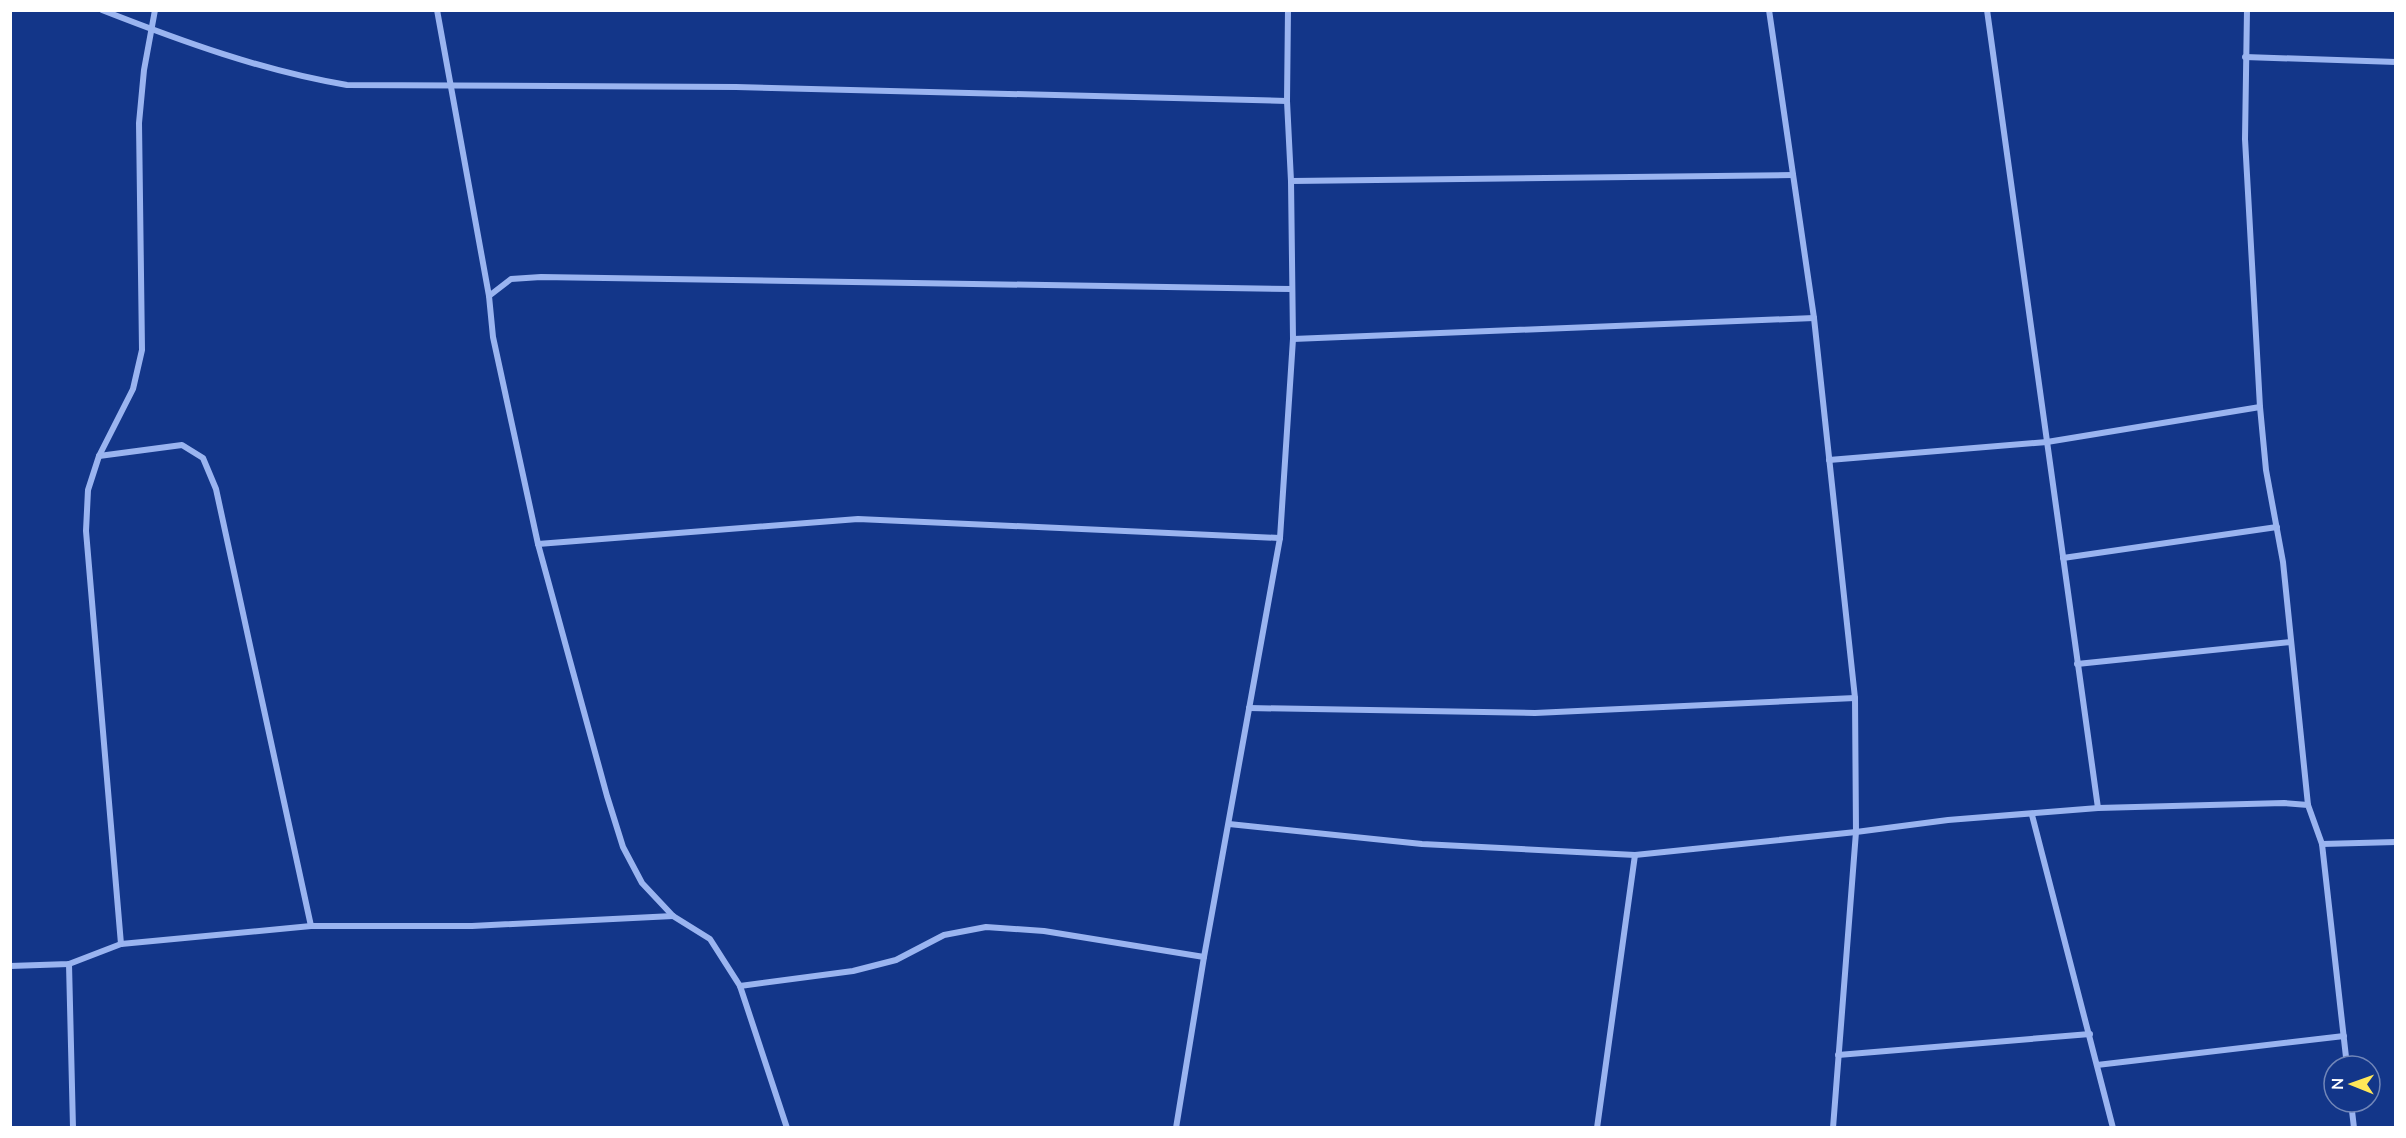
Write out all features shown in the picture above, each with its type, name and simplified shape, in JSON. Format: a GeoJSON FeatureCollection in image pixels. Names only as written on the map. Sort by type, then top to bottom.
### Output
{"type":"FeatureCollection","features":[{"type":"Feature","properties":{"kind":"street"},"geometry":{"type":"LineString","coordinates":[[102,10],[268,68],[347,85],[736,87],[1287,101]]}},
{"type":"Feature","properties":{"kind":"street"},"geometry":{"type":"LineString","coordinates":[[121,944],[86,531],[88,490],[99,456],[133,389],[142,350],[139,123],[144,70],[155,10]]}},
{"type":"Feature","properties":{"kind":"street"},"geometry":{"type":"LineString","coordinates":[[437,10],[489,296],[493,337],[538,544],[607,796],[623,847],[642,883],[673,916],[710,939],[740,986],[787,1128]]}},
{"type":"Feature","properties":{"kind":"street"},"geometry":{"type":"LineString","coordinates":[[1176,1128],[1204,957],[1280,538],[1293,339],[1291,181],[1287,101],[1288,10]]}},
{"type":"Feature","properties":{"kind":"street"},"geometry":{"type":"LineString","coordinates":[[1769,10],[1814,318],[1855,698],[1856,832],[1833,1128]]}},
{"type":"Feature","properties":{"kind":"street"},"geometry":{"type":"LineString","coordinates":[[1987,10],[2098,808]]}},
{"type":"Feature","properties":{"kind":"street"},"geometry":{"type":"LineString","coordinates":[[2247,10],[2245,139],[2260,407],[2266,470],[2283,562],[2308,805],[2322,844],[2346,1054]]}},
{"type":"Feature","properties":{"kind":"street"},"geometry":{"type":"LineString","coordinates":[[2245,57],[2396,62]]}},
{"type":"Feature","properties":{"kind":"street"},"geometry":{"type":"LineString","coordinates":[[1291,181],[1793,175]]}},
{"type":"Feature","properties":{"kind":"street"},"geometry":{"type":"LineString","coordinates":[[489,296],[511,279],[541,277],[1291,289]]}},
{"type":"Feature","properties":{"kind":"street"},"geometry":{"type":"LineString","coordinates":[[1293,339],[1814,318]]}},
{"type":"Feature","properties":{"kind":"street"},"geometry":{"type":"LineString","coordinates":[[1829,460],[2047,442],[2260,407]]}},
{"type":"Feature","properties":{"kind":"street"},"geometry":{"type":"LineString","coordinates":[[99,456],[182,445],[203,458],[216,489],[311,926]]}},
{"type":"Feature","properties":{"kind":"street"},"geometry":{"type":"LineString","coordinates":[[538,544],[858,519],[1280,538]]}},
{"type":"Feature","properties":{"kind":"street"},"geometry":{"type":"LineString","coordinates":[[2063,558],[2277,527]]}},
{"type":"Feature","properties":{"kind":"street"},"geometry":{"type":"LineString","coordinates":[[2077,664],[2291,642]]}},
{"type":"Feature","properties":{"kind":"street"},"geometry":{"type":"LineString","coordinates":[[1249,708],[1535,712],[1855,698]]}},
{"type":"Feature","properties":{"kind":"street"},"geometry":{"type":"LineString","coordinates":[[1229,824],[1422,844],[1635,855],[1948,820],[2098,808],[2284,802],[2308,805]]}},
{"type":"Feature","properties":{"kind":"street"},"geometry":{"type":"LineString","coordinates":[[2032,814],[2113,1128]]}},
{"type":"Feature","properties":{"kind":"street"},"geometry":{"type":"LineString","coordinates":[[2322,844],[2396,842]]}},
{"type":"Feature","properties":{"kind":"street"},"geometry":{"type":"LineString","coordinates":[[1597,1128],[1635,855]]}},
{"type":"Feature","properties":{"kind":"street"},"geometry":{"type":"LineString","coordinates":[[10,966],[69,964],[121,944],[311,926],[472,926],[673,916]]}},
{"type":"Feature","properties":{"kind":"street"},"geometry":{"type":"LineString","coordinates":[[740,986],[853,971],[896,960],[944,935],[986,927],[1044,931],[1204,957]]}},
{"type":"Feature","properties":{"kind":"street"},"geometry":{"type":"LineString","coordinates":[[69,964],[73,1128]]}},
{"type":"Feature","properties":{"kind":"street"},"geometry":{"type":"LineString","coordinates":[[1838,1055],[2090,1034]]}},
{"type":"Feature","properties":{"kind":"street"},"geometry":{"type":"LineString","coordinates":[[2097,1065],[2344,1036]]}}]}
